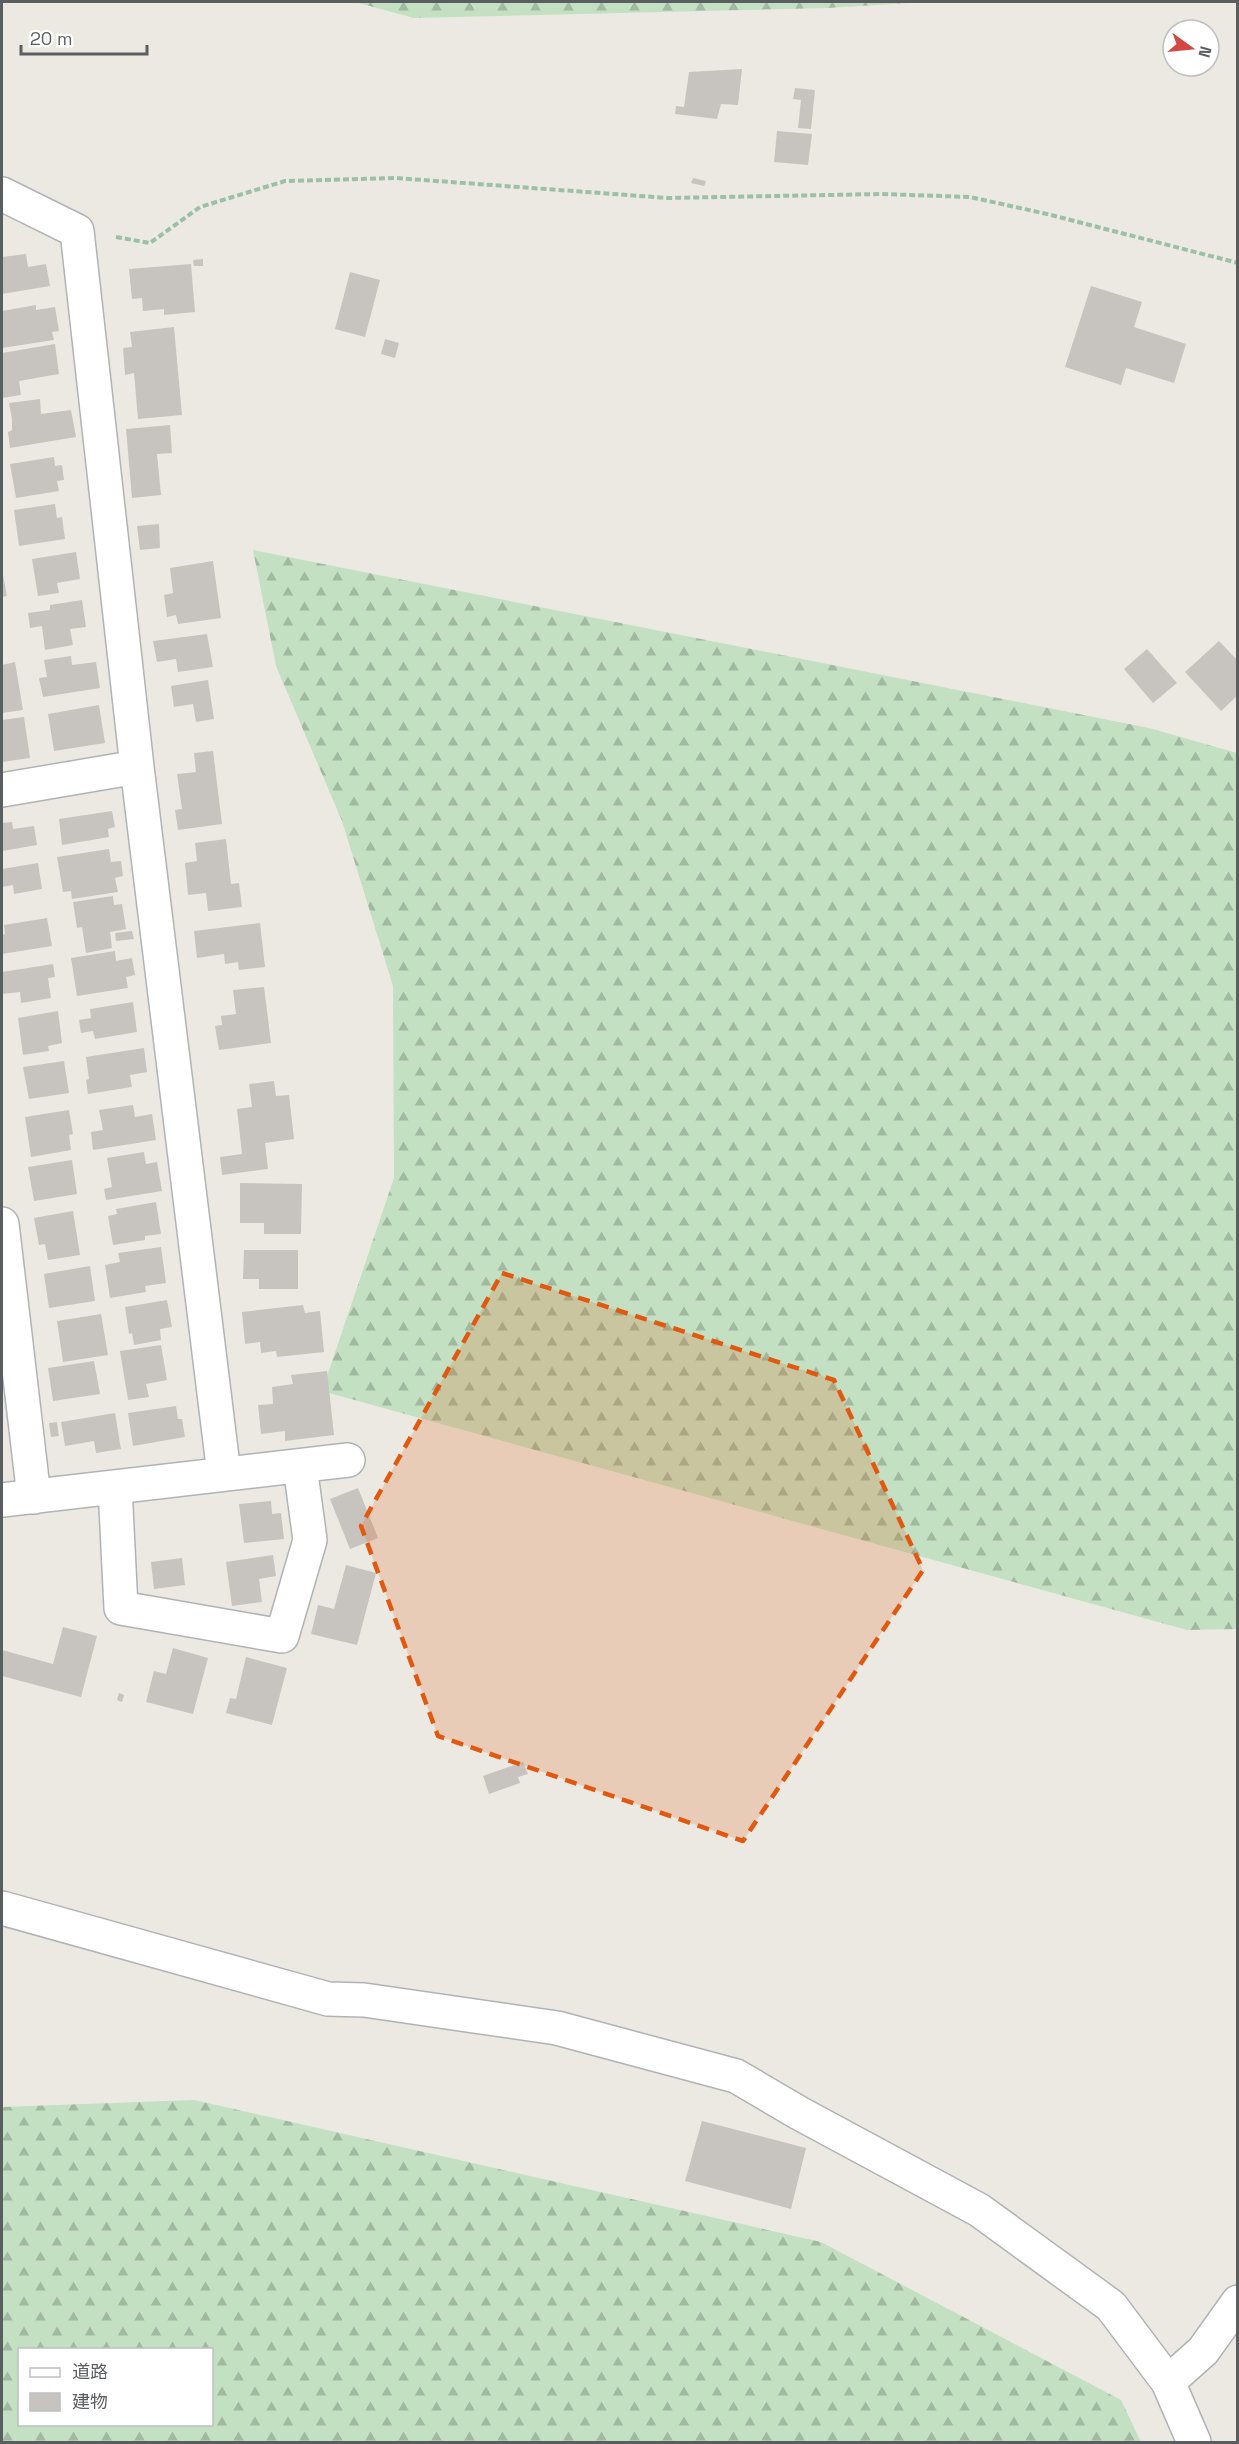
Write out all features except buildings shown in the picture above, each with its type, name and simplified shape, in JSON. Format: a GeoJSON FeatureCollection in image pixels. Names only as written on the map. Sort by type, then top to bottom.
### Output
{"type":"FeatureCollection","features":[{"type":"Feature","properties":{"kind":"street"},"geometry":{"type":"LineString","coordinates":[[2,194],[77,231],[137,767],[224,1474]]}},
{"type":"Feature","properties":{"kind":"street"},"geometry":{"type":"LineString","coordinates":[[2,790],[137,767]]}},
{"type":"Feature","properties":{"kind":"street"},"geometry":{"type":"LineString","coordinates":[[2,1224],[34,1497]]}},
{"type":"Feature","properties":{"kind":"street"},"geometry":{"type":"LineString","coordinates":[[2,1500],[348,1460]]}},
{"type":"Feature","properties":{"kind":"street"},"geometry":{"type":"LineString","coordinates":[[115,1487],[121,1608],[282,1636],[310,1540],[300,1466]]}},
{"type":"Feature","properties":{"kind":"street"},"geometry":{"type":"LineString","coordinates":[[2,1908],[328,1999],[364,2000],[557,2028],[736,2076],[799,2113],[979,2210],[1111,2306],[1168,2382],[1194,2442]]}},
{"type":"Feature","properties":{"kind":"street"},"geometry":{"type":"LineString","coordinates":[[1168,2382],[1203,2351],[1238,2302]]}},
{"type":"Feature","properties":{"kind":"path"},"geometry":{"type":"LineString","coordinates":[[77,231],[150,243],[200,207],[285,181],[396,178],[668,198],[881,194],[970,197],[1047,214],[1238,263]]}},
{"type":"Feature","properties":{"kind":"highlighted area"},"geometry":{"type":"Polygon","coordinates":[[[502,1273],[834,1380],[923,1570],[743,1841],[438,1736],[361,1526],[502,1273]]]}},
{"type":"Feature","properties":{"kind":"green space"},"geometry":{"type":"Polygon","coordinates":[[[355,2],[925,2],[827,8],[414,18],[355,2]]]}},
{"type":"Feature","properties":{"kind":"green space"},"geometry":{"type":"Polygon","coordinates":[[[253,550],[1149,728],[1237,753],[1237,1629],[1187,1630],[322,1391],[394,1178],[393,986],[342,821],[276,666],[253,550]]]}},
{"type":"Feature","properties":{"kind":"green space"},"geometry":{"type":"Polygon","coordinates":[[[194,2100],[821,2242],[1121,2400],[1141,2442],[2,2442],[2,2107],[194,2100]]]}}]}
